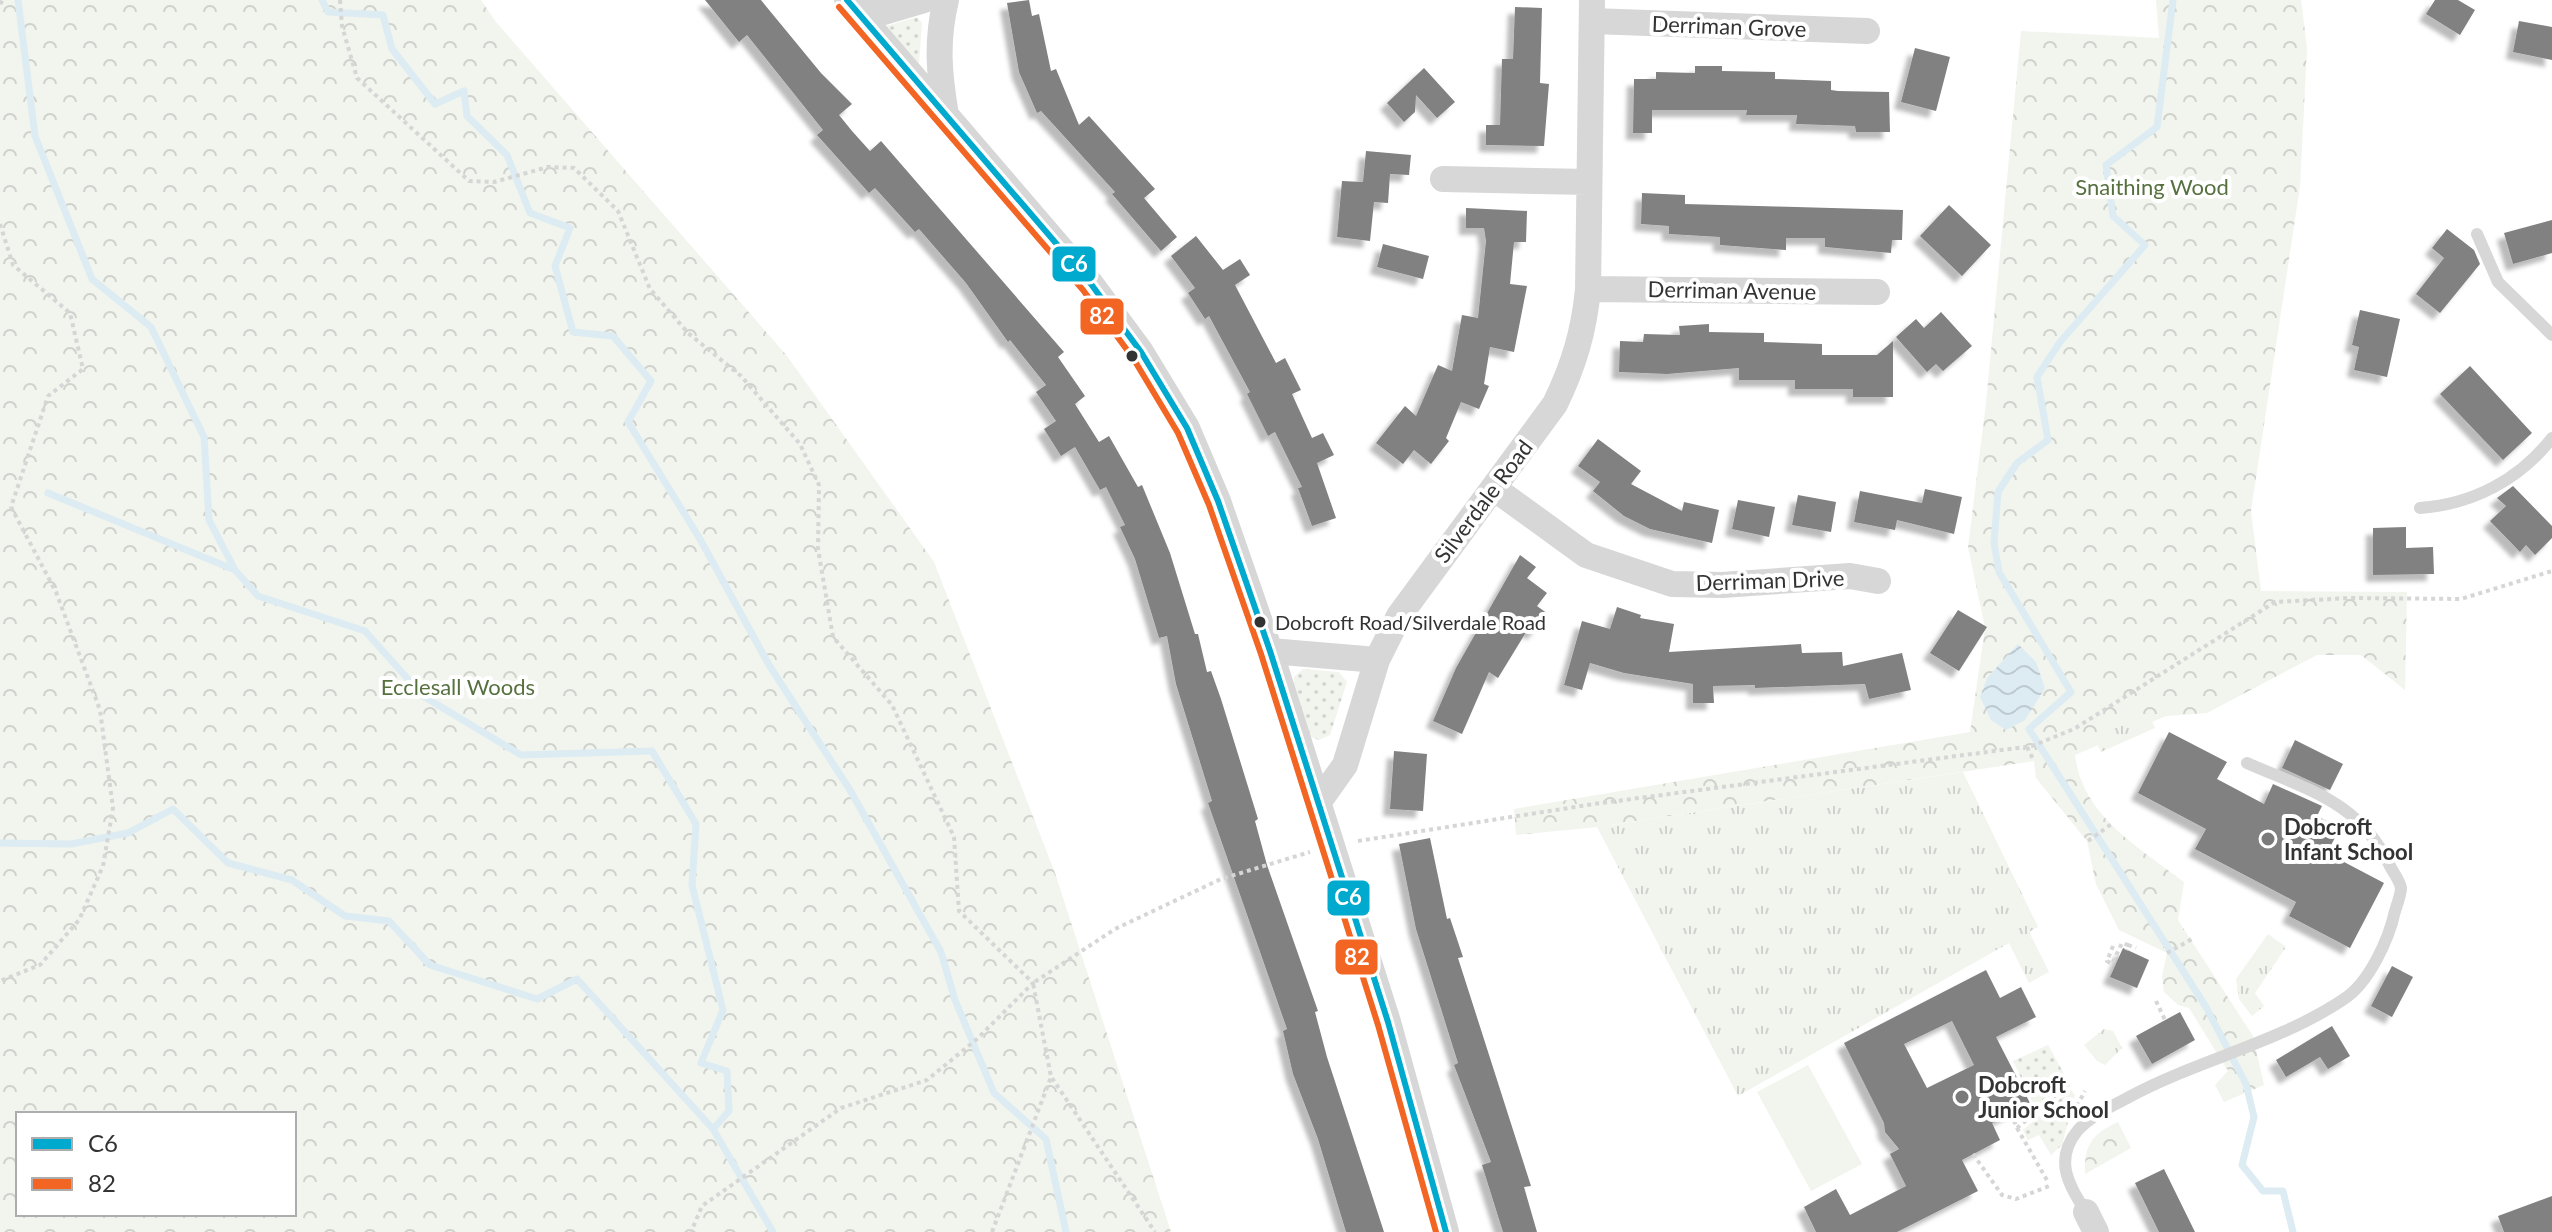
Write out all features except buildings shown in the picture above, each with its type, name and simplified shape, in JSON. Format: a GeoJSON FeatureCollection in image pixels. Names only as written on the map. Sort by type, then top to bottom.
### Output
{"type":"FeatureCollection","features":[{"type":"Feature","properties":{"kind":"street"},"geometry":{"type":"LineString","coordinates":[[850,4],[877,14],[924,0]]}},
{"type":"Feature","properties":{"kind":"street"},"geometry":{"type":"LineString","coordinates":[[946,0],[939,30],[937,65],[946,115]]}},
{"type":"Feature","properties":{"kind":"street"},"geometry":{"type":"LineString","coordinates":[[850,4],[1091,284],[1141,352],[1187,428],[1218,501],[1270,651],[1388,1022],[1446,1232]]}},
{"type":"Feature","properties":{"kind":"street","name":"Derriman Grove"},"geometry":{"type":"LineString","coordinates":[[1592,11],[1867,31]]}},
{"type":"Feature","properties":{"kind":"street","name":"Silverdale Road"},"geometry":{"type":"LineString","coordinates":[[1318,803],[1345,765],[1377,660],[1399,616],[1555,404],[1573,366],[1584,326],[1588,289],[1592,11]]}},
{"type":"Feature","properties":{"kind":"street"},"geometry":{"type":"LineString","coordinates":[[1443,179],[1589,182]]}},
{"type":"Feature","properties":{"kind":"street","name":"Derriman Avenue"},"geometry":{"type":"LineString","coordinates":[[1588,289],[1877,292]]}},
{"type":"Feature","properties":{"kind":"street","name":"Derriman Drive"},"geometry":{"type":"LineString","coordinates":[[1495,489],[1586,555],[1672,584],[1722,585],[1850,576],[1878,581]]}},
{"type":"Feature","properties":{"kind":"street"},"geometry":{"type":"LineString","coordinates":[[1270,651],[1377,660]]}},
{"type":"Feature","properties":{"kind":"lane"},"geometry":{"type":"LineString","coordinates":[[2477,234],[2498,282],[2552,335]]}},
{"type":"Feature","properties":{"kind":"lane"},"geometry":{"type":"LineString","coordinates":[[2420,508],[2446,506],[2490,490],[2524,468],[2552,438]]}},
{"type":"Feature","properties":{"kind":"lane"},"geometry":{"type":"LineString","coordinates":[[2091,1222],[2066,1181],[2067,1151],[2077,1132],[2093,1116],[2156,1082],[2347,998],[2369,971],[2393,923],[2401,887],[2381,847],[2356,815],[2327,798],[2247,763]]}},
{"type":"Feature","properties":{"kind":"path"},"geometry":{"type":"LineString","coordinates":[[340,0],[342,26],[357,78],[469,181],[494,182],[548,167],[574,168],[618,211],[650,289],[688,333],[741,376],[800,444],[819,485],[818,549],[833,637],[892,705],[954,837],[959,911],[1033,983],[1051,1077],[1155,1232]]}},
{"type":"Feature","properties":{"kind":"path"},"geometry":{"type":"LineString","coordinates":[[0,224],[13,265],[70,313],[83,369],[48,396],[11,507],[56,592],[100,710],[113,808],[103,866],[79,920],[40,965],[0,981]]}},
{"type":"Feature","properties":{"kind":"path"},"geometry":{"type":"LineString","coordinates":[[691,1232],[702,1206],[841,1108],[927,1080],[977,1039],[1033,983],[1115,929],[1221,879],[1331,845],[1610,801],[2029,746],[2074,729],[2275,602],[2350,598],[2461,599],[2552,571]]}},
{"type":"Feature","properties":{"kind":"path"},"geometry":{"type":"LineString","coordinates":[[2029,746],[2034,761]]}},
{"type":"Feature","properties":{"kind":"path"},"geometry":{"type":"LineString","coordinates":[[2088,841],[2113,823]]}},
{"type":"Feature","properties":{"kind":"path"},"geometry":{"type":"LineString","coordinates":[[2167,953],[2192,939]]}},
{"type":"Feature","properties":{"kind":"path"},"geometry":{"type":"LineString","coordinates":[[2113,946],[2107,961],[2112,964],[2122,943],[2136,948]]}},
{"type":"Feature","properties":{"kind":"path"},"geometry":{"type":"LineString","coordinates":[[2156,1001],[2165,1020]]}},
{"type":"Feature","properties":{"kind":"path"},"geometry":{"type":"LineString","coordinates":[[992,1232],[1032,1134],[1051,1077]]}},
{"type":"Feature","properties":{"kind":"path"},"geometry":{"type":"LineString","coordinates":[[2017,1128],[2071,1082]]}},
{"type":"Feature","properties":{"kind":"path"},"geometry":{"type":"LineString","coordinates":[[2011,1113],[2050,1186]]}},
{"type":"Feature","properties":{"kind":"path"},"geometry":{"type":"LineString","coordinates":[[1973,1154],[2002,1195],[2016,1199],[2066,1181]]}},
{"type":"Feature","properties":{"kind":"green space","name":"Ecclesall Woods"},"geometry":{"type":"Polygon","coordinates":[[[0,0],[481,0],[496,22],[787,356],[934,562],[1055,873],[1171,1232],[0,1232],[0,0]]]}},
{"type":"Feature","properties":{"kind":"green space","name":"Snaithing Wood"},"geometry":{"type":"Polygon","coordinates":[[[2156,0],[2301,0],[2307,48],[2300,186],[2251,511],[2261,591],[2407,592],[2405,690],[2361,655],[2317,655],[2207,713],[2166,716],[2075,755],[2080,777],[2101,813],[2132,843],[2184,882],[2178,920],[2253,1036],[2264,1085],[2224,1102],[2215,1085],[2228,1071],[2189,1008],[2178,1005],[2164,992],[2162,976],[2167,953],[2119,930],[2096,884],[2087,841],[2036,778],[2034,761],[1597,827],[1516,835],[1514,809],[1970,732],[1985,628],[1968,547],[1986,403],[2021,31],[2159,38],[2156,0]]]}},
{"type":"Feature","properties":{"kind":"green space"},"geometry":{"type":"Polygon","coordinates":[[[917,17],[922,23],[919,64],[883,27],[917,17]]]}},
{"type":"Feature","properties":{"kind":"green space"},"geometry":{"type":"Polygon","coordinates":[[[1303,669],[1339,672],[1347,682],[1330,735],[1319,740],[1311,737],[1294,694],[1294,677],[1303,669]]]}},
{"type":"Feature","properties":{"kind":"green space"},"geometry":{"type":"Polygon","coordinates":[[[2148,713],[2155,728],[2101,752],[2094,736],[2148,713]]]}},
{"type":"Feature","properties":{"kind":"green space"},"geometry":{"type":"Polygon","coordinates":[[[1963,772],[2038,927],[2029,932],[2049,972],[2029,983],[2009,943],[1738,1096],[1597,827],[1963,772]]]}},
{"type":"Feature","properties":{"kind":"green space"},"geometry":{"type":"Polygon","coordinates":[[[2268,934],[2286,947],[2255,993],[2264,1006],[2252,1016],[2239,999],[2236,979],[2268,934]]]}},
{"type":"Feature","properties":{"kind":"green space"},"geometry":{"type":"Polygon","coordinates":[[[2104,1029],[2113,1031],[2122,1048],[2105,1065],[2097,1061],[2084,1045],[2104,1029]]]}},
{"type":"Feature","properties":{"kind":"green space"},"geometry":{"type":"Polygon","coordinates":[[[2048,1045],[2068,1081],[2021,1122],[2016,1113],[2033,1103],[2013,1061],[2048,1045]]]}},
{"type":"Feature","properties":{"kind":"green space"},"geometry":{"type":"Polygon","coordinates":[[[1808,1065],[1862,1164],[1811,1191],[1757,1092],[1808,1065]]]}},
{"type":"Feature","properties":{"kind":"green space"},"geometry":{"type":"Polygon","coordinates":[[[2071,1090],[2075,1095],[2062,1145],[2051,1155],[2039,1135],[2028,1140],[2023,1130],[2071,1090]]]}},
{"type":"Feature","properties":{"kind":"green space"},"geometry":{"type":"Polygon","coordinates":[[[2118,1122],[2131,1148],[2085,1174],[2086,1155],[2091,1142],[2118,1122]]]}},
{"type":"Feature","properties":{"kind":"water"},"geometry":{"type":"Polygon","coordinates":[[[2018,644],[2036,662],[2045,688],[2025,720],[2006,730],[1991,720],[1980,697],[1987,678],[2018,644]]]}},
{"type":"Feature","properties":{"kind":"waterway"},"geometry":{"type":"LineString","coordinates":[[18,0],[35,136],[92,279],[151,327],[204,437],[209,520],[235,570],[258,596],[365,631],[423,696],[521,755],[652,751],[696,824],[692,885],[723,1010],[701,1063],[727,1071],[729,1111],[713,1129],[773,1232]]}},
{"type":"Feature","properties":{"kind":"waterway"},"geometry":{"type":"LineString","coordinates":[[322,0],[328,12],[383,15],[392,49],[435,104],[464,91],[467,116],[507,155],[530,213],[570,228],[555,266],[573,332],[613,336],[651,381],[628,422],[700,539],[769,665],[850,790],[941,952],[955,1000],[994,1093],[1046,1139],[1066,1232]]}},
{"type":"Feature","properties":{"kind":"waterway"},"geometry":{"type":"LineString","coordinates":[[2173,0],[2157,127],[2106,165],[2113,216],[2145,245],[2060,342],[2037,377],[2048,440],[2017,463],[1998,492],[1994,543],[1999,572],[2071,692],[2029,729],[2206,1007],[2246,1084],[2254,1117],[2242,1165],[2263,1191],[2283,1191],[2293,1232]]}},
{"type":"Feature","properties":{"kind":"waterway"},"geometry":{"type":"LineString","coordinates":[[48,493],[235,570]]}},
{"type":"Feature","properties":{"kind":"waterway"},"geometry":{"type":"LineString","coordinates":[[0,843],[71,844],[128,833],[173,809],[228,863],[292,880],[345,916],[389,921],[430,965],[537,999],[577,979],[713,1129]]}},
{"type":"Feature","properties":{"kind":"transit line","name":"C6"},"geometry":{"type":"LineString","coordinates":[[847,0],[1091,284],[1141,352],[1187,428],[1218,501],[1270,651],[1388,1022],[1446,1232]]}},
{"type":"Feature","properties":{"kind":"transit line","name":"82"},"geometry":{"type":"LineString","coordinates":[[839,7],[1083,290],[1133,358],[1178,433],[1209,505],[1261,654],[1378,1025],[1436,1232]]}},
{"type":"Feature","properties":{"kind":"place","name":"Dobcroft Road/Silverdale Road"},"geometry":{"type":"Point","coordinates":[1260,622]}},
{"type":"Feature","properties":{"kind":"place","name":"Dobcroft Infant School"},"geometry":{"type":"Point","coordinates":[2268,839]}},
{"type":"Feature","properties":{"kind":"place","name":"Dobcroft Junior School"},"geometry":{"type":"Point","coordinates":[1962,1097]}}]}
